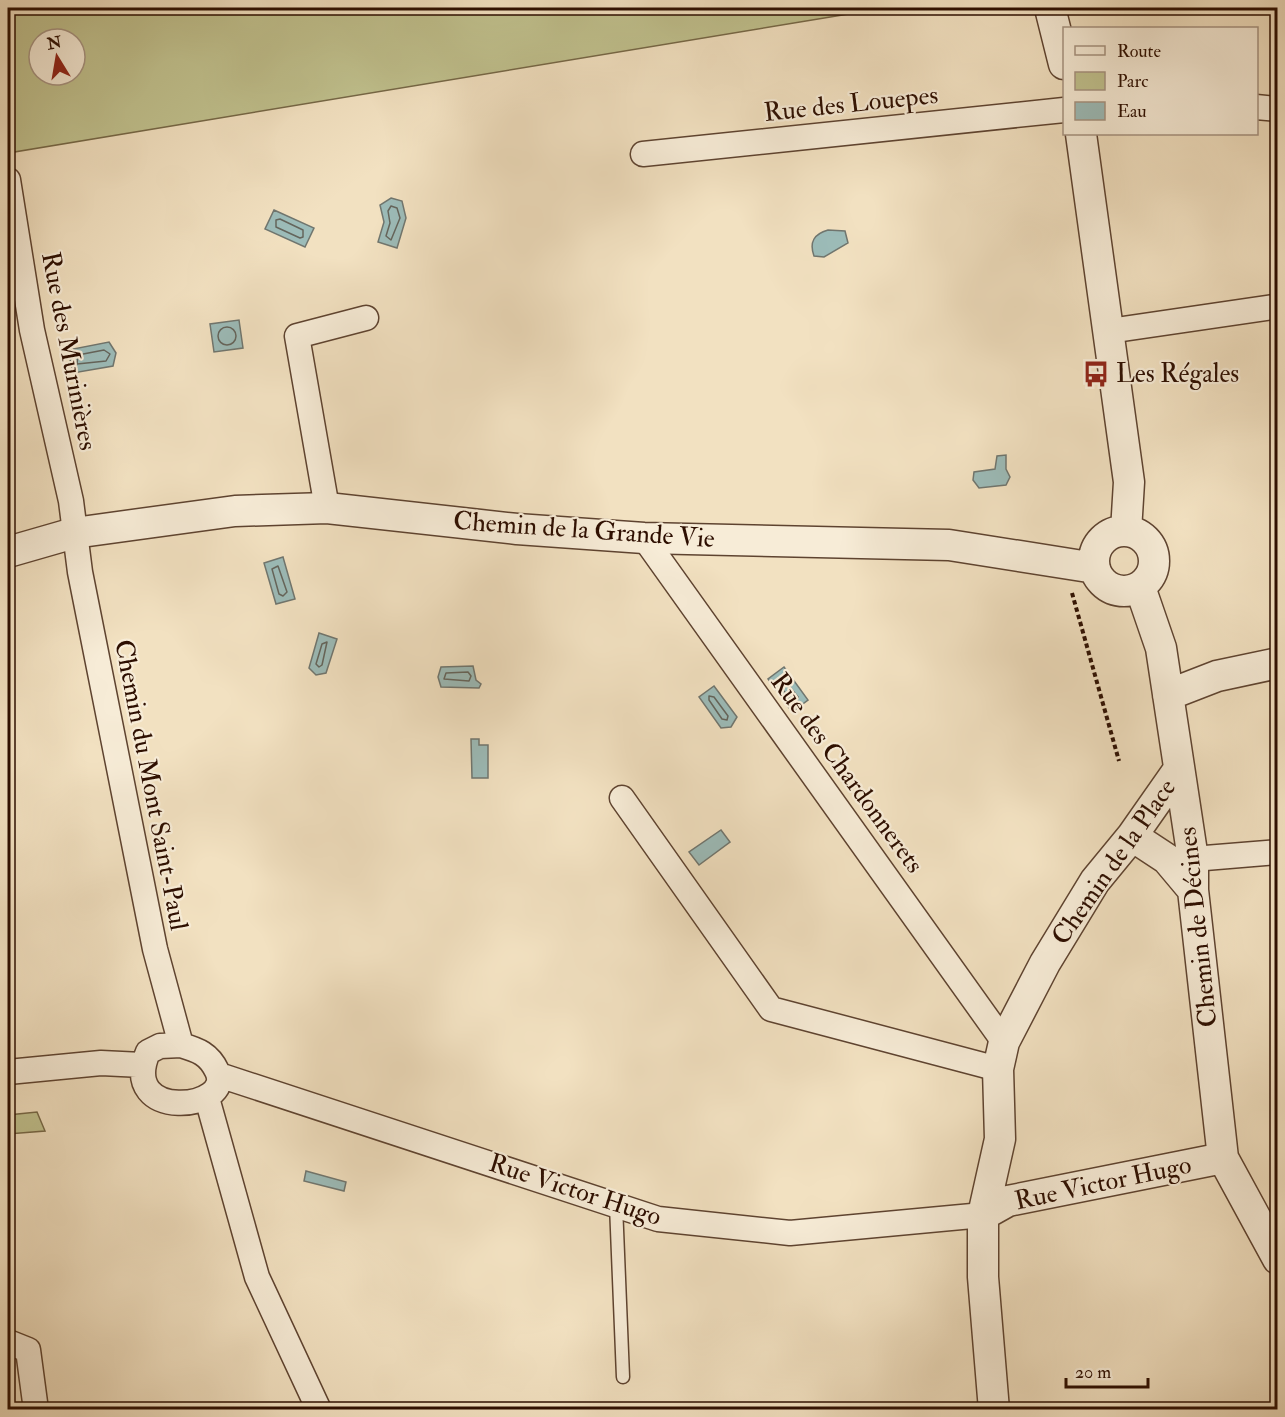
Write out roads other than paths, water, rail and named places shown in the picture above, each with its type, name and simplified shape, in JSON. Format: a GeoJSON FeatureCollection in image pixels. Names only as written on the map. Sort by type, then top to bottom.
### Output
{"type":"FeatureCollection","features":[{"type":"Feature","properties":{"kind":"street"},"geometry":{"type":"LineString","coordinates":[[1050,8],[1063,57]]}},
{"type":"Feature","properties":{"kind":"street"},"geometry":{"type":"LineString","coordinates":[[1258,107],[1278,109]]}},
{"type":"Feature","properties":{"kind":"street","name":"Rue des Louepes"},"geometry":{"type":"LineString","coordinates":[[643,154],[1063,110]]}},
{"type":"Feature","properties":{"kind":"street"},"geometry":{"type":"LineString","coordinates":[[1081,135],[1130,483],[1126,531]]}},
{"type":"Feature","properties":{"kind":"street","name":"Rue des Murinières"},"geometry":{"type":"LineString","coordinates":[[8,180],[32,330],[71,501],[74,533]]}},
{"type":"Feature","properties":{"kind":"street"},"geometry":{"type":"LineString","coordinates":[[1109,331],[1273,307]]}},
{"type":"Feature","properties":{"kind":"street"},"geometry":{"type":"LineString","coordinates":[[327,508],[297,336],[366,318]]}},
{"type":"Feature","properties":{"kind":"street","name":"Chemin de la Grande Vie"},"geometry":{"type":"LineString","coordinates":[[8,552],[74,533],[235,511],[327,508],[517,529],[644,538],[949,545],[1080,566]]}},
{"type":"Feature","properties":{"kind":"street"},"geometry":{"type":"LineString","coordinates":[[1126,531],[1144,538],[1154,554],[1152,573],[1140,587],[1131,591],[1112,589],[1080,566],[1108,535],[1126,531]]}},
{"type":"Feature","properties":{"kind":"street","name":"Chemin du Mont Saint-Paul"},"geometry":{"type":"LineString","coordinates":[[74,533],[155,949],[181,1045]]}},
{"type":"Feature","properties":{"kind":"street","name":"Rue des Chardonnerets"},"geometry":{"type":"LineString","coordinates":[[644,538],[1001,1055]]}},
{"type":"Feature","properties":{"kind":"street","name":"Chemin de Décines"},"geometry":{"type":"LineString","coordinates":[[1140,587],[1161,648],[1193,859],[1193,890],[1222,1158],[1278,1259]]}},
{"type":"Feature","properties":{"kind":"street"},"geometry":{"type":"LineString","coordinates":[[1168,695],[1217,676],[1278,663]]}},
{"type":"Feature","properties":{"kind":"street","name":"Chemin de la Place"},"geometry":{"type":"LineString","coordinates":[[994,1410],[983,1277],[983,1215],[1000,1139],[1001,1055],[1045,963],[1095,881],[1132,836],[1179,769]]}},
{"type":"Feature","properties":{"kind":"street"},"geometry":{"type":"LineString","coordinates":[[622,798],[771,1009],[1001,1055]]}},
{"type":"Feature","properties":{"kind":"street"},"geometry":{"type":"LineString","coordinates":[[1132,836],[1167,859],[1193,890]]}},
{"type":"Feature","properties":{"kind":"street"},"geometry":{"type":"LineString","coordinates":[[1193,859],[1278,852]]}},
{"type":"Feature","properties":{"kind":"street"},"geometry":{"type":"LineString","coordinates":[[181,1045],[198,1050],[210,1058],[219,1075],[217,1087],[207,1098],[191,1104],[154,1095],[143,1083],[142,1065],[148,1052],[160,1046],[181,1045]]}},
{"type":"Feature","properties":{"kind":"street"},"geometry":{"type":"LineString","coordinates":[[8,1071],[101,1063],[142,1065]]}},
{"type":"Feature","properties":{"kind":"street","name":"Rue Victor Hugo"},"geometry":{"type":"LineString","coordinates":[[219,1075],[658,1219],[790,1233],[983,1215],[1008,1201],[1222,1158]]}},
{"type":"Feature","properties":{"kind":"street"},"geometry":{"type":"LineString","coordinates":[[207,1098],[256,1277],[319,1410]]}},
{"type":"Feature","properties":{"kind":"street"},"geometry":{"type":"LineString","coordinates":[[8,1342],[28,1350],[36,1410]]}},
{"type":"Feature","properties":{"kind":"lane"},"geometry":{"type":"LineString","coordinates":[[616,1205],[623,1377]]}},
{"type":"Feature","properties":{"kind":"water"},"geometry":{"type":"Polygon","coordinates":[[[391,198],[402,201],[406,218],[397,248],[378,242],[384,222],[380,205],[391,198]]]}},
{"type":"Feature","properties":{"kind":"water"},"geometry":{"type":"Polygon","coordinates":[[[274,210],[314,228],[305,247],[265,229],[274,210]]]}},
{"type":"Feature","properties":{"kind":"water"},"geometry":{"type":"Polygon","coordinates":[[[828,230],[845,231],[848,243],[824,257],[814,256],[812,247],[814,239],[828,230]]]}},
{"type":"Feature","properties":{"kind":"water"},"geometry":{"type":"Polygon","coordinates":[[[239,320],[243,348],[214,352],[210,324],[239,320]]]}},
{"type":"Feature","properties":{"kind":"water"},"geometry":{"type":"Polygon","coordinates":[[[109,342],[116,353],[113,366],[73,373],[68,350],[109,342]]]}},
{"type":"Feature","properties":{"kind":"water"},"geometry":{"type":"Polygon","coordinates":[[[1006,455],[1006,469],[1010,477],[1006,485],[979,488],[973,480],[974,472],[995,469],[997,456],[1006,455]]]}},
{"type":"Feature","properties":{"kind":"water"},"geometry":{"type":"Polygon","coordinates":[[[283,557],[295,599],[276,604],[264,563],[283,557]]]}},
{"type":"Feature","properties":{"kind":"water"},"geometry":{"type":"Polygon","coordinates":[[[319,633],[337,639],[326,673],[316,675],[309,668],[319,633]]]}},
{"type":"Feature","properties":{"kind":"water"},"geometry":{"type":"Polygon","coordinates":[[[473,666],[476,680],[481,684],[479,688],[441,687],[438,677],[441,667],[473,666]]]}},
{"type":"Feature","properties":{"kind":"water"},"geometry":{"type":"Polygon","coordinates":[[[784,667],[808,700],[792,712],[768,679],[784,667]]]}},
{"type":"Feature","properties":{"kind":"water"},"geometry":{"type":"Polygon","coordinates":[[[714,686],[737,717],[731,727],[721,728],[699,697],[714,686]]]}},
{"type":"Feature","properties":{"kind":"water"},"geometry":{"type":"Polygon","coordinates":[[[471,739],[479,739],[479,745],[488,745],[488,778],[472,778],[471,739]]]}},
{"type":"Feature","properties":{"kind":"water"},"geometry":{"type":"Polygon","coordinates":[[[721,830],[730,842],[699,865],[689,852],[721,830]]]}},
{"type":"Feature","properties":{"kind":"water"},"geometry":{"type":"Polygon","coordinates":[[[306,1171],[346,1182],[344,1191],[304,1181],[306,1171]]]}},
{"type":"Feature","properties":{"kind":"place","name":"Les Régales"},"geometry":{"type":"Point","coordinates":[1096,374]}}]}
